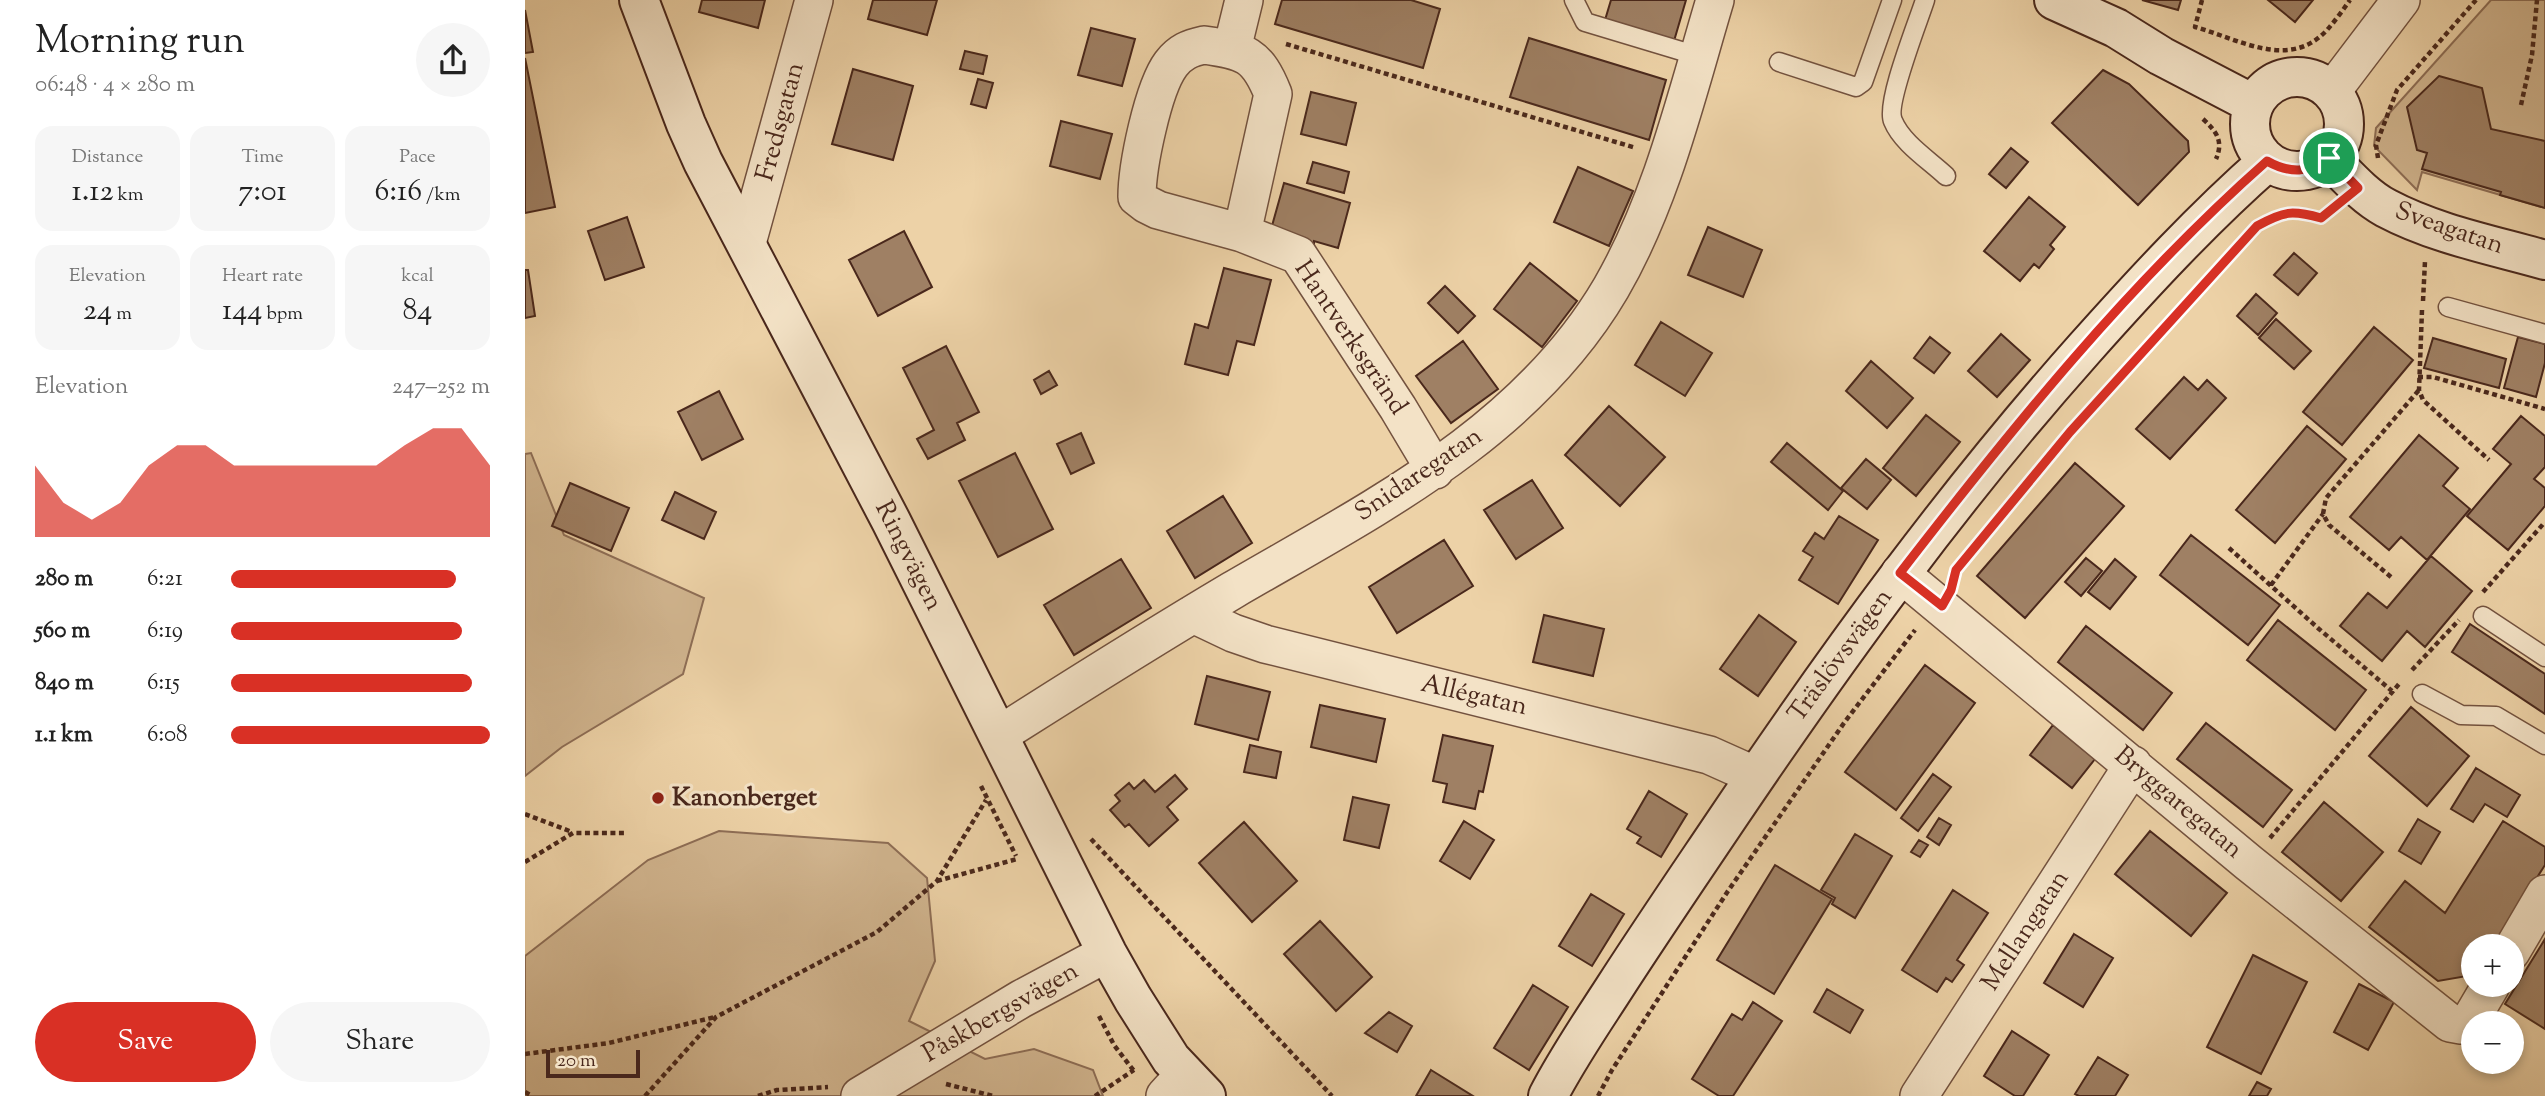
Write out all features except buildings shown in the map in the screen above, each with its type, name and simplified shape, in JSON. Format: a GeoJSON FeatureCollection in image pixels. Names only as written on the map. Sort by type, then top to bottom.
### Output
{"type":"FeatureCollection","features":[{"type":"Feature","properties":{"kind":"street","name":"Ringvägen"},"geometry":{"type":"LineString","coordinates":[[639,0],[703,162],[891,522],[1107,953],[1186,1089]]}},
{"type":"Feature","properties":{"kind":"street","name":"Fredsgatan"},"geometry":{"type":"LineString","coordinates":[[747,243],[814,0]]}},
{"type":"Feature","properties":{"kind":"street","name":"Snidaregatan"},"geometry":{"type":"LineString","coordinates":[[999,735],[1193,614],[1435,470],[1486,430],[1560,359],[1611,289],[1641,228],[1667,157],[1715,0]]}},
{"type":"Feature","properties":{"kind":"street"},"geometry":{"type":"LineString","coordinates":[[2054,0],[2116,28],[2253,104]]}},
{"type":"Feature","properties":{"kind":"street"},"geometry":{"type":"LineString","coordinates":[[2332,91],[2401,0]]}},
{"type":"Feature","properties":{"kind":"street"},"geometry":{"type":"LineString","coordinates":[[1238,26],[1273,94],[1242,233]]}},
{"type":"Feature","properties":{"kind":"street","name":"Hantverksgränd"},"geometry":{"type":"LineString","coordinates":[[1238,26],[1203,45],[1187,49],[1171,64],[1153,105],[1137,182],[1137,197],[1158,210],[1242,233],[1298,256],[1398,408],[1435,470]]}},
{"type":"Feature","properties":{"kind":"street"},"geometry":{"type":"LineString","coordinates":[[2295,76],[2309,78],[2332,91],[2340,103],[2344,132],[2339,146],[2329,158],[2319,166],[2293,171],[2279,168],[2258,152],[2249,129],[2253,104],[2270,84],[2295,76]]}},
{"type":"Feature","properties":{"kind":"street","name":"Sveagatan"},"geometry":{"type":"LineString","coordinates":[[2329,158],[2358,188],[2385,207],[2427,225],[2545,260]]}},
{"type":"Feature","properties":{"kind":"street","name":"Träslövsvägen"},"geometry":{"type":"LineString","coordinates":[[1548,1096],[1580,1041],[1660,918],[1756,776],[1900,573],[2036,402],[2118,310],[2225,198],[2267,161]]}},
{"type":"Feature","properties":{"kind":"street","name":"Bryggaregatan"},"geometry":{"type":"LineString","coordinates":[[1900,573],[2260,872],[2435,1012],[2451,1023],[2461,1025],[2471,1019],[2484,997]]}},
{"type":"Feature","properties":{"kind":"street","name":"Allégatan"},"geometry":{"type":"LineString","coordinates":[[1193,614],[1233,633],[1265,644],[1709,755],[1735,764],[1756,776]]}},
{"type":"Feature","properties":{"kind":"street","name":"Mellangatan"},"geometry":{"type":"LineString","coordinates":[[1919,1096],[2133,765]]}},
{"type":"Feature","properties":{"kind":"street"},"geometry":{"type":"LineString","coordinates":[[2522,934],[2545,894]]}},
{"type":"Feature","properties":{"kind":"street","name":"Påskbergsvägen"},"geometry":{"type":"LineString","coordinates":[[848,1091],[1107,953]]}},
{"type":"Feature","properties":{"kind":"lane"},"geometry":{"type":"LineString","coordinates":[[1574,0],[1585,22],[1698,57]]}},
{"type":"Feature","properties":{"kind":"lane"},"geometry":{"type":"LineString","coordinates":[[1779,62],[1856,87],[1863,82],[1892,0]]}},
{"type":"Feature","properties":{"kind":"lane"},"geometry":{"type":"LineString","coordinates":[[1925,0],[1893,95],[1891,119],[1900,134],[1946,176]]}},
{"type":"Feature","properties":{"kind":"lane"},"geometry":{"type":"LineString","coordinates":[[2448,307],[2545,334]]}},
{"type":"Feature","properties":{"kind":"lane"},"geometry":{"type":"LineString","coordinates":[[2483,616],[2545,657]]}},
{"type":"Feature","properties":{"kind":"lane"},"geometry":{"type":"LineString","coordinates":[[2422,694],[2461,715],[2496,716],[2545,746]]}},
{"type":"Feature","properties":{"kind":"path"},"geometry":{"type":"LineString","coordinates":[[2202,0],[2195,27],[2244,44],[2279,52],[2308,45],[2326,32],[2350,0]]}},
{"type":"Feature","properties":{"kind":"path"},"geometry":{"type":"LineString","coordinates":[[1598,1096],[1612,1070],[1728,891],[1844,723],[1913,632],[1942,606],[1951,590],[1956,570],[2070,432],[2257,226],[2278,214],[2290,211],[2321,218],[2358,188],[2379,165],[2376,145],[2397,90],[2476,0]]}},
{"type":"Feature","properties":{"kind":"path"},"geometry":{"type":"LineString","coordinates":[[2521,104],[2532,55],[2537,0]]}},
{"type":"Feature","properties":{"kind":"path"},"geometry":{"type":"LineString","coordinates":[[1238,26],[1667,157]]}},
{"type":"Feature","properties":{"kind":"path"},"geometry":{"type":"LineString","coordinates":[[2197,113],[2217,132],[2218,155],[2213,166]]}},
{"type":"Feature","properties":{"kind":"path"},"geometry":{"type":"LineString","coordinates":[[2427,225],[2419,390],[2423,400],[2489,460]]}},
{"type":"Feature","properties":{"kind":"path"},"geometry":{"type":"LineString","coordinates":[[2418,377],[2433,377],[2545,409]]}},
{"type":"Feature","properties":{"kind":"path"},"geometry":{"type":"LineString","coordinates":[[2271,584],[2323,514],[2326,498],[2419,390]]}},
{"type":"Feature","properties":{"kind":"path"},"geometry":{"type":"LineString","coordinates":[[2323,514],[2329,525],[2391,577]]}},
{"type":"Feature","properties":{"kind":"path"},"geometry":{"type":"LineString","coordinates":[[2229,548],[2392,691]]}},
{"type":"Feature","properties":{"kind":"path"},"geometry":{"type":"LineString","coordinates":[[525,1054],[609,1043],[716,1017],[877,932],[937,881],[986,799]]}},
{"type":"Feature","properties":{"kind":"path"},"geometry":{"type":"LineString","coordinates":[[525,814],[573,833],[625,833]]}},
{"type":"Feature","properties":{"kind":"path"},"geometry":{"type":"LineString","coordinates":[[1083,830],[1332,1096]]}},
{"type":"Feature","properties":{"kind":"path"},"geometry":{"type":"LineString","coordinates":[[525,862],[573,833]]}},
{"type":"Feature","properties":{"kind":"path"},"geometry":{"type":"LineString","coordinates":[[937,881],[1017,859]]}},
{"type":"Feature","properties":{"kind":"path"},"geometry":{"type":"LineString","coordinates":[[645,1096],[716,1017]]}},
{"type":"Feature","properties":{"kind":"path"},"geometry":{"type":"LineString","coordinates":[[1095,1096],[1134,1070]]}},
{"type":"Feature","properties":{"kind":"path"},"geometry":{"type":"LineString","coordinates":[[758,1096],[777,1090],[848,1091]]}},
{"type":"Feature","properties":{"kind":"path"},"geometry":{"type":"LineString","coordinates":[[525,1093],[532,1096]]}},
{"type":"Feature","properties":{"kind":"shaded area"},"geometry":{"type":"Polygon","coordinates":[[[2491,0],[2545,0],[2545,208],[2422,172],[2417,190],[2374,146],[2376,128],[2491,0]]]}},
{"type":"Feature","properties":{"kind":"shaded area"},"geometry":{"type":"Polygon","coordinates":[[[531,453],[564,535],[704,598],[683,674],[562,747],[525,776],[525,454],[531,453]]]}},
{"type":"Feature","properties":{"kind":"shaded area"},"geometry":{"type":"Polygon","coordinates":[[[719,831],[888,843],[927,878],[935,961],[909,1021],[985,1059],[1034,1049],[1093,1070],[1103,1096],[525,1096],[525,956],[648,860],[719,831]]]}},
{"type":"Feature","properties":{"kind":"place","name":"Kanonberget"},"geometry":{"type":"Point","coordinates":[658,798]}},
{"type":"Feature","properties":{"kind":"route"},"geometry":{"type":"LineString","coordinates":[[2329,158],[2358,188],[2321,218],[2290,211],[2278,214],[2257,226],[2070,432],[1956,570],[1951,590],[1942,606],[1900,573],[2036,402],[2127,300],[2225,198],[2267,161],[2279,168],[2293,171],[2319,166],[2329,158]]}}]}
